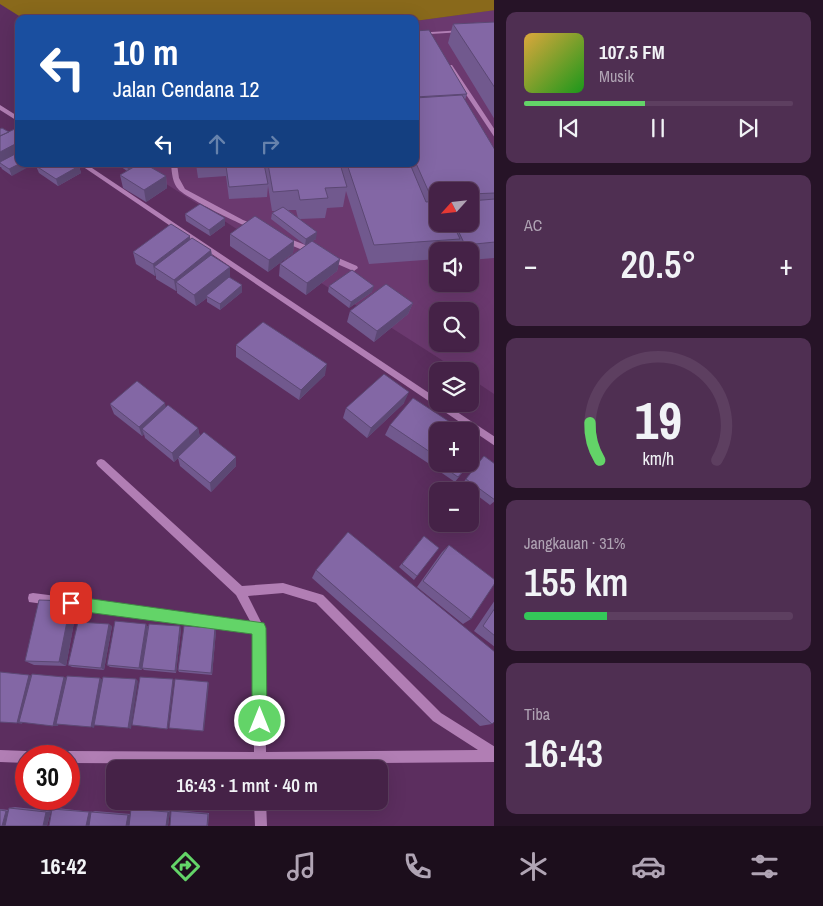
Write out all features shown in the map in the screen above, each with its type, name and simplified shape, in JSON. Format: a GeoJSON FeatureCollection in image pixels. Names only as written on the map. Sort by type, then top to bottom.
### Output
{"type":"FeatureCollection","features":[{"type":"Feature","properties":{"kind":"street"},"geometry":{"type":"LineString","coordinates":[[419,34],[466,31]]}},
{"type":"Feature","properties":{"kind":"street"},"geometry":{"type":"LineString","coordinates":[[429,34],[434,41]]}},
{"type":"Feature","properties":{"kind":"street"},"geometry":{"type":"LineString","coordinates":[[444,57],[494,136]]}},
{"type":"Feature","properties":{"kind":"street"},"geometry":{"type":"LineString","coordinates":[[0,108],[15,117]]}},
{"type":"Feature","properties":{"kind":"street"},"geometry":{"type":"LineString","coordinates":[[86,167],[494,442]]}},
{"type":"Feature","properties":{"kind":"street"},"geometry":{"type":"LineString","coordinates":[[174,167],[175,178],[184,190],[241,222],[258,229]]}},
{"type":"Feature","properties":{"kind":"street"},"geometry":{"type":"LineString","coordinates":[[276,236],[354,268]]}},
{"type":"Feature","properties":{"kind":"street"},"geometry":{"type":"LineString","coordinates":[[101,463],[240,591],[259,628],[260,760]]}},
{"type":"Feature","properties":{"kind":"street"},"geometry":{"type":"LineString","coordinates":[[240,591],[283,588],[320,599],[437,717],[494,755]]}},
{"type":"Feature","properties":{"kind":"street"},"geometry":{"type":"LineString","coordinates":[[33,598],[259,628]]}},
{"type":"Feature","properties":{"kind":"street"},"geometry":{"type":"LineString","coordinates":[[364,760],[494,755]]}},
{"type":"Feature","properties":{"kind":"street"},"geometry":{"type":"LineString","coordinates":[[0,756],[15,757]]}},
{"type":"Feature","properties":{"kind":"street"},"geometry":{"type":"LineString","coordinates":[[80,757],[151,760]]}},
{"type":"Feature","properties":{"kind":"street"},"geometry":{"type":"LineString","coordinates":[[260,810],[260,826]]}},
{"type":"Feature","properties":{"kind":"shaded area"},"geometry":{"type":"Polygon","coordinates":[[[0,0],[494,0],[494,10],[419,20],[419,15],[18,15],[0,4],[0,0]]]}},
{"type":"Feature","properties":{"kind":"shaded area"},"geometry":{"type":"Polygon","coordinates":[[[494,10],[494,394],[479,384],[479,362],[445,362],[429,352],[479,352],[479,302],[429,302],[429,352],[140,167],[419,167],[419,20],[494,10]]]}},
{"type":"Feature","properties":{"kind":"building"},"geometry":{"type":"Polygon","coordinates":[[[494,22],[494,86],[453,24],[494,22]]]}},
{"type":"Feature","properties":{"kind":"building"},"geometry":{"type":"Polygon","coordinates":[[[429,30],[467,94],[419,97],[419,31],[429,30]]]}},
{"type":"Feature","properties":{"kind":"building"},"geometry":{"type":"Polygon","coordinates":[[[462,95],[494,148],[494,193],[479,194],[479,182],[429,182],[429,192],[419,167],[419,98],[462,95]]]}},
{"type":"Feature","properties":{"kind":"building"},"geometry":{"type":"Polygon","coordinates":[[[2,128],[9,132],[0,136],[0,129],[2,128]]]}},
{"type":"Feature","properties":{"kind":"building"},"geometry":{"type":"Polygon","coordinates":[[[15,129],[15,144],[0,152],[0,136],[15,129]]]}},
{"type":"Feature","properties":{"kind":"building"},"geometry":{"type":"Polygon","coordinates":[[[15,154],[15,166],[9,169],[0,162],[15,154]]]}},
{"type":"Feature","properties":{"kind":"building"},"geometry":{"type":"Polygon","coordinates":[[[38,167],[77,167],[56,179],[38,167]]]}},
{"type":"Feature","properties":{"kind":"building"},"geometry":{"type":"Polygon","coordinates":[[[134,167],[150,167],[166,176],[144,190],[120,175],[134,167]]]}},
{"type":"Feature","properties":{"kind":"building"},"geometry":{"type":"Polygon","coordinates":[[[226,167],[265,167],[268,184],[229,187],[226,167]]]}},
{"type":"Feature","properties":{"kind":"building"},"geometry":{"type":"Polygon","coordinates":[[[269,167],[341,167],[347,187],[325,188],[328,198],[300,200],[298,190],[273,192],[269,167]]]}},
{"type":"Feature","properties":{"kind":"building"},"geometry":{"type":"Polygon","coordinates":[[[348,167],[411,167],[426,202],[429,202],[429,232],[457,232],[460,239],[374,245],[348,167]]]}},
{"type":"Feature","properties":{"kind":"building"},"geometry":{"type":"Polygon","coordinates":[[[494,199],[494,242],[479,244],[479,242],[464,242],[459,232],[479,232],[479,200],[494,199]]]}},
{"type":"Feature","properties":{"kind":"building"},"geometry":{"type":"Polygon","coordinates":[[[200,204],[225,218],[209,230],[185,214],[200,204]]]}},
{"type":"Feature","properties":{"kind":"building"},"geometry":{"type":"Polygon","coordinates":[[[283,207],[317,232],[306,239],[272,213],[283,207]]]}},
{"type":"Feature","properties":{"kind":"building"},"geometry":{"type":"Polygon","coordinates":[[[255,216],[294,241],[269,260],[230,234],[255,216]]]}},
{"type":"Feature","properties":{"kind":"building"},"geometry":{"type":"Polygon","coordinates":[[[171,224],[190,236],[153,264],[133,252],[171,224]]]}},
{"type":"Feature","properties":{"kind":"building"},"geometry":{"type":"Polygon","coordinates":[[[192,238],[211,250],[174,280],[154,267],[192,238]]]}},
{"type":"Feature","properties":{"kind":"building"},"geometry":{"type":"Polygon","coordinates":[[[312,241],[340,259],[307,283],[280,264],[312,241]]]}},
{"type":"Feature","properties":{"kind":"building"},"geometry":{"type":"Polygon","coordinates":[[[211,255],[230,267],[194,295],[176,282],[211,255]]]}},
{"type":"Feature","properties":{"kind":"building"},"geometry":{"type":"Polygon","coordinates":[[[352,270],[374,286],[351,302],[329,286],[352,270]]]}},
{"type":"Feature","properties":{"kind":"building"},"geometry":{"type":"Polygon","coordinates":[[[229,277],[242,285],[220,304],[206,296],[229,277]]]}},
{"type":"Feature","properties":{"kind":"building"},"geometry":{"type":"Polygon","coordinates":[[[386,284],[413,303],[377,331],[350,311],[386,284]]]}},
{"type":"Feature","properties":{"kind":"building"},"geometry":{"type":"Polygon","coordinates":[[[263,322],[327,364],[301,390],[236,345],[263,322]]]}},
{"type":"Feature","properties":{"kind":"building"},"geometry":{"type":"Polygon","coordinates":[[[384,374],[409,392],[371,428],[346,408],[384,374]]]}},
{"type":"Feature","properties":{"kind":"building"},"geometry":{"type":"Polygon","coordinates":[[[137,381],[165,403],[139,427],[110,404],[137,381]]]}},
{"type":"Feature","properties":{"kind":"building"},"geometry":{"type":"Polygon","coordinates":[[[413,398],[429,408],[429,412],[434,412],[450,422],[429,422],[429,451],[390,425],[413,398]]]}},
{"type":"Feature","properties":{"kind":"building"},"geometry":{"type":"Polygon","coordinates":[[[168,405],[198,428],[172,453],[142,429],[168,405]]]}},
{"type":"Feature","properties":{"kind":"building"},"geometry":{"type":"Polygon","coordinates":[[[204,432],[236,457],[210,483],[178,457],[204,432]]]}},
{"type":"Feature","properties":{"kind":"building"},"geometry":{"type":"Polygon","coordinates":[[[484,456],[494,463],[494,499],[479,488],[479,482],[470,482],[466,479],[471,472],[479,472],[479,462],[484,456]]]}},
{"type":"Feature","properties":{"kind":"building"},"geometry":{"type":"Polygon","coordinates":[[[451,472],[462,472],[458,477],[451,472]]]}},
{"type":"Feature","properties":{"kind":"building"},"geometry":{"type":"Polygon","coordinates":[[[348,532],[494,651],[494,722],[492,724],[316,570],[348,532]]]}},
{"type":"Feature","properties":{"kind":"building"},"geometry":{"type":"Polygon","coordinates":[[[424,536],[439,548],[417,576],[402,564],[424,536]]]}},
{"type":"Feature","properties":{"kind":"building"},"geometry":{"type":"Polygon","coordinates":[[[449,545],[494,579],[494,584],[471,619],[423,581],[449,545]]]}},
{"type":"Feature","properties":{"kind":"building"},"geometry":{"type":"Polygon","coordinates":[[[39,600],[71,601],[59,662],[25,661],[39,600]]]}},
{"type":"Feature","properties":{"kind":"building"},"geometry":{"type":"Polygon","coordinates":[[[494,610],[494,635],[483,626],[494,610]]]}},
{"type":"Feature","properties":{"kind":"building"},"geometry":{"type":"Polygon","coordinates":[[[115,621],[146,624],[139,668],[107,665],[115,621]]]}},
{"type":"Feature","properties":{"kind":"building"},"geometry":{"type":"Polygon","coordinates":[[[78,622],[109,624],[101,668],[68,665],[78,622]]]}},
{"type":"Feature","properties":{"kind":"building"},"geometry":{"type":"Polygon","coordinates":[[[149,624],[180,626],[175,671],[142,668],[149,624]]]}},
{"type":"Feature","properties":{"kind":"building"},"geometry":{"type":"Polygon","coordinates":[[[184,626],[215,628],[211,673],[178,670],[184,626]]]}},
{"type":"Feature","properties":{"kind":"building"},"geometry":{"type":"Polygon","coordinates":[[[0,672],[29,675],[17,723],[0,722],[0,672]]]}},
{"type":"Feature","properties":{"kind":"building"},"geometry":{"type":"Polygon","coordinates":[[[32,674],[64,677],[53,726],[19,722],[32,674]]]}},
{"type":"Feature","properties":{"kind":"building"},"geometry":{"type":"Polygon","coordinates":[[[67,676],[100,678],[91,727],[56,724],[67,676]]]}},
{"type":"Feature","properties":{"kind":"building"},"geometry":{"type":"Polygon","coordinates":[[[103,677],[136,679],[128,728],[94,725],[103,677]]]}},
{"type":"Feature","properties":{"kind":"building"},"geometry":{"type":"Polygon","coordinates":[[[140,677],[173,679],[167,729],[132,725],[140,677]]]}},
{"type":"Feature","properties":{"kind":"building"},"geometry":{"type":"Polygon","coordinates":[[[175,679],[208,682],[203,731],[169,728],[175,679]]]}},
{"type":"Feature","properties":{"kind":"building"},"geometry":{"type":"Polygon","coordinates":[[[9,808],[46,812],[43,826],[5,826],[9,808]]]}},
{"type":"Feature","properties":{"kind":"building"},"geometry":{"type":"Polygon","coordinates":[[[0,810],[6,811],[2,826],[0,826],[0,810]]]}},
{"type":"Feature","properties":{"kind":"building"},"geometry":{"type":"Polygon","coordinates":[[[52,810],[89,812],[86,826],[49,826],[52,810]]]}},
{"type":"Feature","properties":{"kind":"building"},"geometry":{"type":"Polygon","coordinates":[[[131,810],[168,812],[166,826],[129,826],[131,810]]]}},
{"type":"Feature","properties":{"kind":"building"},"geometry":{"type":"Polygon","coordinates":[[[171,811],[208,814],[207,826],[170,826],[171,811]]]}},
{"type":"Feature","properties":{"kind":"building"},"geometry":{"type":"Polygon","coordinates":[[[91,812],[128,815],[126,826],[89,826],[91,812]]]}},
{"type":"Feature","properties":{"kind":"route"},"geometry":{"type":"LineString","coordinates":[[71,603],[259,628],[260,721]]}}]}
